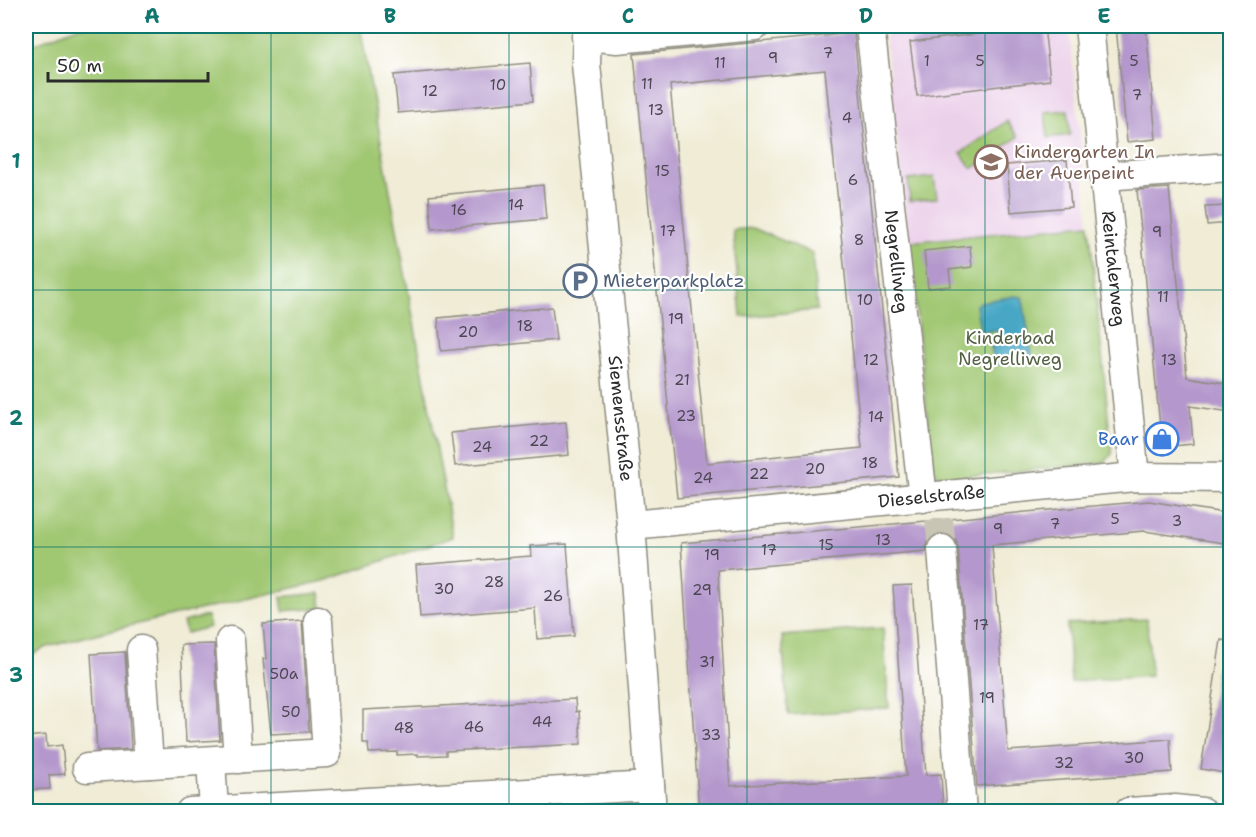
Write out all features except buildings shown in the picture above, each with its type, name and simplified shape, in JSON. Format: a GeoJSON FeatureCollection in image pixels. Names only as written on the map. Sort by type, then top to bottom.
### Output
{"type":"FeatureCollection","features":[{"type":"Feature","properties":{"kind":"street"},"geometry":{"type":"LineString","coordinates":[[587,31],[617,39],[755,26]]}},
{"type":"Feature","properties":{"kind":"street","name":"Negrelliweg"},"geometry":{"type":"LineString","coordinates":[[870,26],[933,504]]}},
{"type":"Feature","properties":{"kind":"street","name":"Reintalerweg"},"geometry":{"type":"LineString","coordinates":[[1089,26],[1135,477]]}},
{"type":"Feature","properties":{"kind":"street","name":"Siemensstraße"},"geometry":{"type":"LineString","coordinates":[[587,31],[587,75],[631,525],[651,799]]}},
{"type":"Feature","properties":{"kind":"street"},"geometry":{"type":"LineString","coordinates":[[1104,176],[1230,167]]}},
{"type":"Feature","properties":{"kind":"street","name":"Dieselstraße"},"geometry":{"type":"LineString","coordinates":[[631,525],[933,504],[1135,477],[1230,478]]}},
{"type":"Feature","properties":{"kind":"street"},"geometry":{"type":"LineString","coordinates":[[942,549],[962,812]]}},
{"type":"Feature","properties":{"kind":"street"},"geometry":{"type":"LineString","coordinates":[[87,768],[327,753],[318,621]]}},
{"type":"Feature","properties":{"kind":"street"},"geometry":{"type":"LineString","coordinates":[[230,641],[224,760],[202,811],[651,799]]}},
{"type":"Feature","properties":{"kind":"street"},"geometry":{"type":"LineString","coordinates":[[141,650],[149,764]]}},
{"type":"Feature","properties":{"kind":"street"},"geometry":{"type":"LineString","coordinates":[[1129,812],[1175,809],[1202,812]]}},
{"type":"Feature","properties":{"kind":"shaded area","name":"Kindergarten In der Auerpeint"},"geometry":{"type":"Polygon","coordinates":[[[1069,26],[1089,224],[909,242],[885,37],[893,28],[1069,26]]]}},
{"type":"Feature","properties":{"kind":"green space"},"geometry":{"type":"Polygon","coordinates":[[[80,26],[360,26],[453,537],[324,581],[103,632],[44,648],[26,658],[26,47],[80,26]]]}},
{"type":"Feature","properties":{"kind":"green space"},"geometry":{"type":"Polygon","coordinates":[[[1068,110],[1070,135],[1048,138],[1045,112],[1068,110]]]}},
{"type":"Feature","properties":{"kind":"green space"},"geometry":{"type":"Polygon","coordinates":[[[1007,121],[1018,137],[972,169],[961,153],[1007,121]]]}},
{"type":"Feature","properties":{"kind":"green space"},"geometry":{"type":"Polygon","coordinates":[[[934,177],[937,198],[910,201],[908,180],[934,177]]]}},
{"type":"Feature","properties":{"kind":"green space","name":"Kinderbad Negrelliweg"},"geometry":{"type":"Polygon","coordinates":[[[1089,224],[1112,454],[1104,463],[946,478],[933,472],[909,242],[1089,224]]]}},
{"type":"Feature","properties":{"kind":"green space"},"geometry":{"type":"Polygon","coordinates":[[[753,228],[812,253],[817,310],[741,317],[733,230],[753,228]]]}},
{"type":"Feature","properties":{"kind":"green space"},"geometry":{"type":"Polygon","coordinates":[[[320,593],[322,608],[283,611],[281,597],[320,593]]]}},
{"type":"Feature","properties":{"kind":"green space"},"geometry":{"type":"Polygon","coordinates":[[[207,616],[210,627],[186,633],[183,622],[207,616]]]}},
{"type":"Feature","properties":{"kind":"green space"},"geometry":{"type":"Polygon","coordinates":[[[1147,619],[1151,676],[1071,682],[1067,624],[1147,619]]]}},
{"type":"Feature","properties":{"kind":"green space"},"geometry":{"type":"Polygon","coordinates":[[[883,628],[889,708],[788,715],[782,636],[883,628]]]}},
{"type":"Feature","properties":{"kind":"water"},"geometry":{"type":"Polygon","coordinates":[[[1015,296],[1022,297],[1023,300],[1032,356],[1028,360],[995,364],[991,347],[999,343],[1001,335],[996,330],[984,332],[980,330],[976,305],[980,302],[1015,296]]]}},
{"type":"Feature","properties":{"kind":"tunnel"},"geometry":{"type":"LineString","coordinates":[[939,519],[942,549]]}},
{"type":"Feature","properties":{"kind":"place","name":"Kindergarten In der Auerpeint"},"geometry":{"type":"Point","coordinates":[991,162]}},
{"type":"Feature","properties":{"kind":"place","name":"Mieterparkplatz"},"geometry":{"type":"Point","coordinates":[580,281]}},
{"type":"Feature","properties":{"kind":"place","name":"Baar"},"geometry":{"type":"Point","coordinates":[1162,439]}}]}
